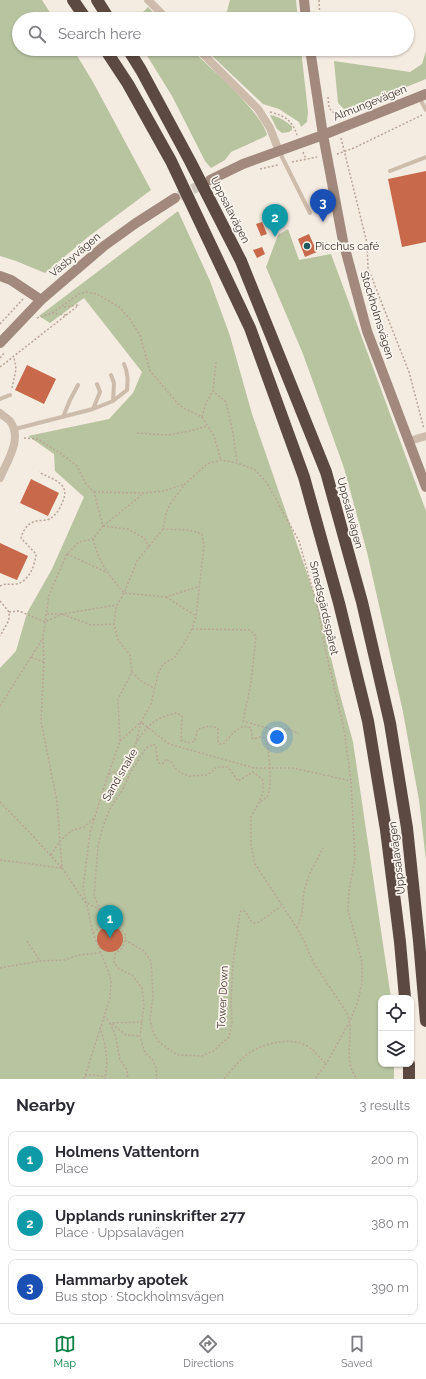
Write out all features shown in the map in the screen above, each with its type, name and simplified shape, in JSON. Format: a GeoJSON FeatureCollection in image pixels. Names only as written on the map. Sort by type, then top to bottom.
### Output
{"type":"FeatureCollection","features":[{"type":"Feature","properties":{"kind":"highway"},"geometry":{"type":"LineString","coordinates":[[73,0],[81,12]]}},
{"type":"Feature","properties":{"kind":"highway"},"geometry":{"type":"LineString","coordinates":[[98,0],[105,12]]}},
{"type":"Feature","properties":{"kind":"highway","name":"Uppsalavägen"},"geometry":{"type":"LineString","coordinates":[[110,56],[128,84],[171,161],[250,328],[304,477],[339,603],[368,721],[386,830],[400,942],[405,995]]}},
{"type":"Feature","properties":{"kind":"highway","name":"Uppsalavägen"},"geometry":{"type":"LineString","coordinates":[[132,56],[190,161],[241,261],[326,472],[362,602],[390,723],[408,828],[426,1021]]}},
{"type":"Feature","properties":{"kind":"highway"},"geometry":{"type":"LineString","coordinates":[[409,1067],[409,1079]]}},
{"type":"Feature","properties":{"kind":"street"},"geometry":{"type":"LineString","coordinates":[[148,0],[160,12]]}},
{"type":"Feature","properties":{"kind":"street"},"geometry":{"type":"LineString","coordinates":[[304,0],[305,12]]}},
{"type":"Feature","properties":{"kind":"street"},"geometry":{"type":"LineString","coordinates":[[206,56],[258,109],[270,128],[279,151]]}},
{"type":"Feature","properties":{"kind":"street","name":"Stockholmsvägen"},"geometry":{"type":"LineString","coordinates":[[311,56],[323,135],[343,241],[367,331],[426,487]]}},
{"type":"Feature","properties":{"kind":"street","name":"Almungevägen"},"geometry":{"type":"LineString","coordinates":[[323,135],[423,95]]}},
{"type":"Feature","properties":{"kind":"street"},"geometry":{"type":"LineString","coordinates":[[210,180],[244,164],[323,135]]}},
{"type":"Feature","properties":{"kind":"street","name":"Väsbyvägen"},"geometry":{"type":"LineString","coordinates":[[0,343],[41,300],[104,246],[175,198]]}},
{"type":"Feature","properties":{"kind":"street"},"geometry":{"type":"LineString","coordinates":[[0,276],[29,291],[41,300]]}},
{"type":"Feature","properties":{"kind":"street"},"geometry":{"type":"LineString","coordinates":[[0,413],[9,420],[15,433],[14,445],[0,478]]}},
{"type":"Feature","properties":{"kind":"street"},"geometry":{"type":"LineString","coordinates":[[409,441],[426,436]]}},
{"type":"Feature","properties":{"kind":"lane"},"geometry":{"type":"LineString","coordinates":[[423,95],[426,110]]}},
{"type":"Feature","properties":{"kind":"lane"},"geometry":{"type":"LineString","coordinates":[[279,151],[310,213]]}},
{"type":"Feature","properties":{"kind":"lane"},"geometry":{"type":"LineString","coordinates":[[390,171],[426,157]]}},
{"type":"Feature","properties":{"kind":"lane"},"geometry":{"type":"LineString","coordinates":[[15,433],[93,409],[113,401],[127,390],[128,375],[124,364]]}},
{"type":"Feature","properties":{"kind":"lane"},"geometry":{"type":"LineString","coordinates":[[111,375],[114,383],[113,401]]}},
{"type":"Feature","properties":{"kind":"lane"},"geometry":{"type":"LineString","coordinates":[[93,409],[100,392],[97,384]]}},
{"type":"Feature","properties":{"kind":"lane"},"geometry":{"type":"LineString","coordinates":[[63,417],[78,385]]}},
{"type":"Feature","properties":{"kind":"lane"},"geometry":{"type":"LineString","coordinates":[[0,399],[10,395]]}},
{"type":"Feature","properties":{"kind":"path"},"geometry":{"type":"LineString","coordinates":[[319,0],[320,12]]}},
{"type":"Feature","properties":{"kind":"path"},"geometry":{"type":"LineString","coordinates":[[327,93],[329,108],[335,114],[339,128],[367,243],[368,268],[409,372],[426,436]]}},
{"type":"Feature","properties":{"kind":"path"},"geometry":{"type":"LineString","coordinates":[[258,109],[278,114],[293,123],[306,159]]}},
{"type":"Feature","properties":{"kind":"path"},"geometry":{"type":"LineString","coordinates":[[344,152],[426,113]]}},
{"type":"Feature","properties":{"kind":"path"},"geometry":{"type":"LineString","coordinates":[[256,170],[327,156]]}},
{"type":"Feature","properties":{"kind":"path"},"geometry":{"type":"LineString","coordinates":[[0,324],[29,291]]}},
{"type":"Feature","properties":{"kind":"path"},"geometry":{"type":"LineString","coordinates":[[33,319],[52,313],[79,294],[86,292],[97,294],[119,307],[129,318],[140,335],[150,371],[180,406],[202,417],[214,436],[221,460],[207,464],[185,484],[170,504],[163,529],[137,561],[124,593],[116,607],[114,624],[118,640],[130,655],[132,672],[118,699],[120,741],[90,833],[83,888],[93,932],[111,981],[110,998],[84,1079]]}},
{"type":"Feature","properties":{"kind":"path"},"geometry":{"type":"LineString","coordinates":[[0,367],[79,305],[62,307]]}},
{"type":"Feature","properties":{"kind":"path"},"geometry":{"type":"LineString","coordinates":[[52,313],[66,315]]}},
{"type":"Feature","properties":{"kind":"path"},"geometry":{"type":"LineString","coordinates":[[10,395],[16,369],[14,357]]}},
{"type":"Feature","properties":{"kind":"path"},"geometry":{"type":"LineString","coordinates":[[202,417],[206,403],[213,391],[216,362]]}},
{"type":"Feature","properties":{"kind":"path"},"geometry":{"type":"LineString","coordinates":[[213,391],[226,402],[233,432],[237,463]]}},
{"type":"Feature","properties":{"kind":"path"},"geometry":{"type":"LineString","coordinates":[[137,432],[167,435],[207,426]]}},
{"type":"Feature","properties":{"kind":"path"},"geometry":{"type":"LineString","coordinates":[[15,433],[38,439],[77,466],[86,484],[94,492],[103,526]]}},
{"type":"Feature","properties":{"kind":"path","name":"Smedsgärdsspåret"},"geometry":{"type":"LineString","coordinates":[[221,460],[237,463],[254,469],[267,483],[299,541],[318,609],[325,648],[344,729],[351,781],[355,859],[349,890],[348,910],[362,962],[362,982],[358,1001],[350,1021],[326,1064],[315,1079]]}},
{"type":"Feature","properties":{"kind":"path"},"geometry":{"type":"LineString","coordinates":[[0,586],[5,584],[21,583],[25,580],[35,562],[36,554],[22,538],[22,533],[27,525],[36,521],[51,518],[64,500],[66,492],[64,487],[39,472]]}},
{"type":"Feature","properties":{"kind":"path"},"geometry":{"type":"LineString","coordinates":[[94,492],[144,493],[164,491],[185,484]]}},
{"type":"Feature","properties":{"kind":"path"},"geometry":{"type":"LineString","coordinates":[[62,868],[57,802],[41,721],[44,662],[43,638],[49,595],[67,554],[79,542],[93,539],[103,526],[144,493]]}},
{"type":"Feature","properties":{"kind":"path"},"geometry":{"type":"LineString","coordinates":[[103,526],[128,529],[144,538],[149,547]]}},
{"type":"Feature","properties":{"kind":"path"},"geometry":{"type":"LineString","coordinates":[[136,743],[141,722],[151,704],[158,674],[163,664],[174,658],[182,648],[192,629],[196,616],[200,586],[204,546],[202,534],[189,530],[163,529]]}},
{"type":"Feature","properties":{"kind":"path"},"geometry":{"type":"LineString","coordinates":[[93,539],[98,557],[106,572],[124,593],[166,597],[200,586]]}},
{"type":"Feature","properties":{"kind":"path"},"geometry":{"type":"LineString","coordinates":[[67,554],[106,572]]}},
{"type":"Feature","properties":{"kind":"path"},"geometry":{"type":"LineString","coordinates":[[166,597],[196,616]]}},
{"type":"Feature","properties":{"kind":"path"},"geometry":{"type":"LineString","coordinates":[[0,601],[9,612],[9,620],[0,636]]}},
{"type":"Feature","properties":{"kind":"path"},"geometry":{"type":"LineString","coordinates":[[46,614],[62,614],[118,604]]}},
{"type":"Feature","properties":{"kind":"path"},"geometry":{"type":"LineString","coordinates":[[9,612],[19,611],[45,622],[62,614],[91,625],[114,624]]}},
{"type":"Feature","properties":{"kind":"path"},"geometry":{"type":"LineString","coordinates":[[192,629],[250,630],[256,636],[251,683],[243,721],[281,732],[287,728],[299,734]]}},
{"type":"Feature","properties":{"kind":"path"},"geometry":{"type":"LineString","coordinates":[[0,706],[43,638]]}},
{"type":"Feature","properties":{"kind":"path"},"geometry":{"type":"LineString","coordinates":[[32,656],[44,662]]}},
{"type":"Feature","properties":{"kind":"path"},"geometry":{"type":"LineString","coordinates":[[132,672],[141,681],[154,688]]}},
{"type":"Feature","properties":{"kind":"path"},"geometry":{"type":"LineString","coordinates":[[108,774],[126,767],[128,758],[136,743],[147,727],[157,719],[177,713],[182,716],[181,740],[190,743],[194,741],[197,730],[205,727],[214,726],[218,728],[218,742],[223,744],[238,729],[243,726],[247,726],[251,728],[252,738],[255,739],[258,736],[262,737],[266,739],[268,746],[270,768],[268,796],[259,803]]}},
{"type":"Feature","properties":{"kind":"path"},"geometry":{"type":"LineString","coordinates":[[141,722],[169,744],[254,768],[293,768],[351,781]]}},
{"type":"Feature","properties":{"kind":"path"},"geometry":{"type":"LineString","coordinates":[[120,741],[141,722]]}},
{"type":"Feature","properties":{"kind":"path","name":"Sand snake"},"geometry":{"type":"LineString","coordinates":[[101,910],[94,896],[101,833],[109,810],[146,748],[153,744],[156,746],[160,764],[164,763],[166,759],[171,762],[174,768],[189,776],[207,775],[217,767],[228,767],[238,781],[253,772],[263,780],[263,791],[259,803],[251,816],[251,846],[255,864],[281,906],[297,928],[313,962],[347,1013],[350,1021]]}},
{"type":"Feature","properties":{"kind":"path"},"geometry":{"type":"LineString","coordinates":[[0,802],[62,868],[85,902],[101,910],[106,916],[117,924],[126,935],[123,947],[115,954],[114,962],[119,969],[132,975],[142,988],[144,1005],[140,1036],[145,1053],[152,1059],[156,1067],[157,1079]]}},
{"type":"Feature","properties":{"kind":"path"},"geometry":{"type":"LineString","coordinates":[[50,856],[60,842],[71,831],[84,828],[95,816]]}},
{"type":"Feature","properties":{"kind":"path"},"geometry":{"type":"LineString","coordinates":[[297,928],[302,914],[304,891],[309,875],[323,848]]}},
{"type":"Feature","properties":{"kind":"path"},"geometry":{"type":"LineString","coordinates":[[0,860],[62,868]]}},
{"type":"Feature","properties":{"kind":"path","name":"Tower Down"},"geometry":{"type":"LineString","coordinates":[[125,940],[144,951],[151,961],[153,995],[150,1020],[154,1034],[159,1042],[177,1055],[202,1056],[213,1051],[229,1037],[232,1023],[230,1001],[233,964],[240,912],[243,910],[247,912],[251,922],[254,924],[281,906]]}},
{"type":"Feature","properties":{"kind":"path"},"geometry":{"type":"LineString","coordinates":[[93,932],[103,925],[106,916]]}},
{"type":"Feature","properties":{"kind":"path"},"geometry":{"type":"LineString","coordinates":[[27,941],[40,961]]}},
{"type":"Feature","properties":{"kind":"path"},"geometry":{"type":"LineString","coordinates":[[0,968],[40,961],[64,960],[79,955],[100,953]]}},
{"type":"Feature","properties":{"kind":"path"},"geometry":{"type":"LineString","coordinates":[[104,1016],[110,1023],[126,1035],[140,1036]]}},
{"type":"Feature","properties":{"kind":"path"},"geometry":{"type":"LineString","coordinates":[[350,1021],[349,1058],[352,1072],[357,1079]]}},
{"type":"Feature","properties":{"kind":"path"},"geometry":{"type":"LineString","coordinates":[[110,1023],[142,1022]]}},
{"type":"Feature","properties":{"kind":"path"},"geometry":{"type":"LineString","coordinates":[[110,1023],[115,1034],[120,1060],[127,1070],[128,1079]]}},
{"type":"Feature","properties":{"kind":"path"},"geometry":{"type":"LineString","coordinates":[[85,1076],[94,1075],[105,1078],[107,1061],[105,1045],[100,1027]]}},
{"type":"Feature","properties":{"kind":"path"},"geometry":{"type":"LineString","coordinates":[[224,1079],[245,1056],[265,1044],[292,1042],[304,1045],[313,1051],[326,1064]]}},
{"type":"Feature","properties":{"kind":"green space"},"geometry":{"type":"Polygon","coordinates":[[[0,0],[42,0],[50,12],[12,12],[12,56],[77,56],[93,82],[151,190],[88,237],[45,273],[0,256],[0,0]]]}},
{"type":"Feature","properties":{"kind":"green space"},"geometry":{"type":"Polygon","coordinates":[[[230,0],[296,0],[297,12],[227,12],[230,0]]]}},
{"type":"Feature","properties":{"kind":"green space"},"geometry":{"type":"Polygon","coordinates":[[[148,7],[153,12],[143,12],[148,7]]]}},
{"type":"Feature","properties":{"kind":"green space"},"geometry":{"type":"Polygon","coordinates":[[[426,51],[426,79],[346,111],[338,103],[334,61],[410,72],[422,64],[426,51]]]}},
{"type":"Feature","properties":{"kind":"green space"},"geometry":{"type":"Polygon","coordinates":[[[147,56],[198,56],[246,102],[263,125],[267,135],[231,152],[225,160],[211,168],[205,161],[172,96],[147,56]]]}},
{"type":"Feature","properties":{"kind":"green space"},"geometry":{"type":"Polygon","coordinates":[[[212,56],[302,56],[308,112],[307,122],[301,127],[299,122],[279,109],[263,104],[212,56]]]}},
{"type":"Feature","properties":{"kind":"green space"},"geometry":{"type":"Polygon","coordinates":[[[270,115],[287,122],[292,126],[292,130],[282,133],[277,129],[270,115]]]}},
{"type":"Feature","properties":{"kind":"green space"},"geometry":{"type":"Polygon","coordinates":[[[178,211],[210,281],[230,336],[252,414],[319,608],[353,742],[391,995],[378,995],[378,1067],[394,1067],[394,1079],[0,1079],[0,668],[16,651],[27,613],[52,569],[84,497],[55,471],[54,454],[28,436],[109,419],[133,393],[142,372],[84,298],[50,323],[39,316],[178,211]]]}},
{"type":"Feature","properties":{"kind":"green space"},"geometry":{"type":"Polygon","coordinates":[[[288,229],[299,260],[331,254],[426,511],[426,860],[419,800],[403,712],[367,552],[344,468],[303,354],[266,267],[278,235],[288,229]]]}},
{"type":"Feature","properties":{"kind":"building"},"geometry":{"type":"Polygon","coordinates":[[[426,171],[426,242],[402,247],[388,179],[426,171]]]}},
{"type":"Feature","properties":{"kind":"building"},"geometry":{"type":"Polygon","coordinates":[[[262,222],[267,234],[261,236],[256,224],[262,222]]]}},
{"type":"Feature","properties":{"kind":"building","name":"Picchus café"},"geometry":{"type":"Polygon","coordinates":[[[309,234],[317,252],[305,257],[298,239],[309,234]]]}},
{"type":"Feature","properties":{"kind":"building"},"geometry":{"type":"Polygon","coordinates":[[[262,247],[265,254],[257,258],[253,250],[262,247]]]}},
{"type":"Feature","properties":{"kind":"building"},"geometry":{"type":"Polygon","coordinates":[[[27,365],[56,379],[44,404],[15,390],[27,365]]]}},
{"type":"Feature","properties":{"kind":"building"},"geometry":{"type":"Polygon","coordinates":[[[31,479],[59,493],[48,516],[20,503],[31,479]]]}},
{"type":"Feature","properties":{"kind":"building"},"geometry":{"type":"Polygon","coordinates":[[[0,543],[28,556],[17,580],[0,573],[0,543]]]}},
{"type":"Feature","properties":{"kind":"building"},"geometry":{"type":"Polygon","coordinates":[[[110,926],[119,930],[123,939],[119,948],[110,952],[101,948],[97,939],[101,930],[110,926]]]}},
{"type":"Feature","properties":{"kind":"tunnel"},"geometry":{"type":"LineString","coordinates":[[179,196],[207,182]]}},
{"type":"Feature","properties":{"kind":"place","name":"Hammarby apotek"},"geometry":{"type":"Point","coordinates":[323,222]}},
{"type":"Feature","properties":{"kind":"place","name":"Upplands runinskrifter 277"},"geometry":{"type":"Point","coordinates":[275,237]}},
{"type":"Feature","properties":{"kind":"place","name":"Picchus café"},"geometry":{"type":"Point","coordinates":[307,246]}},
{"type":"Feature","properties":{"kind":"place","name":"Holmens Vattentorn"},"geometry":{"type":"Point","coordinates":[110,938]}}]}
